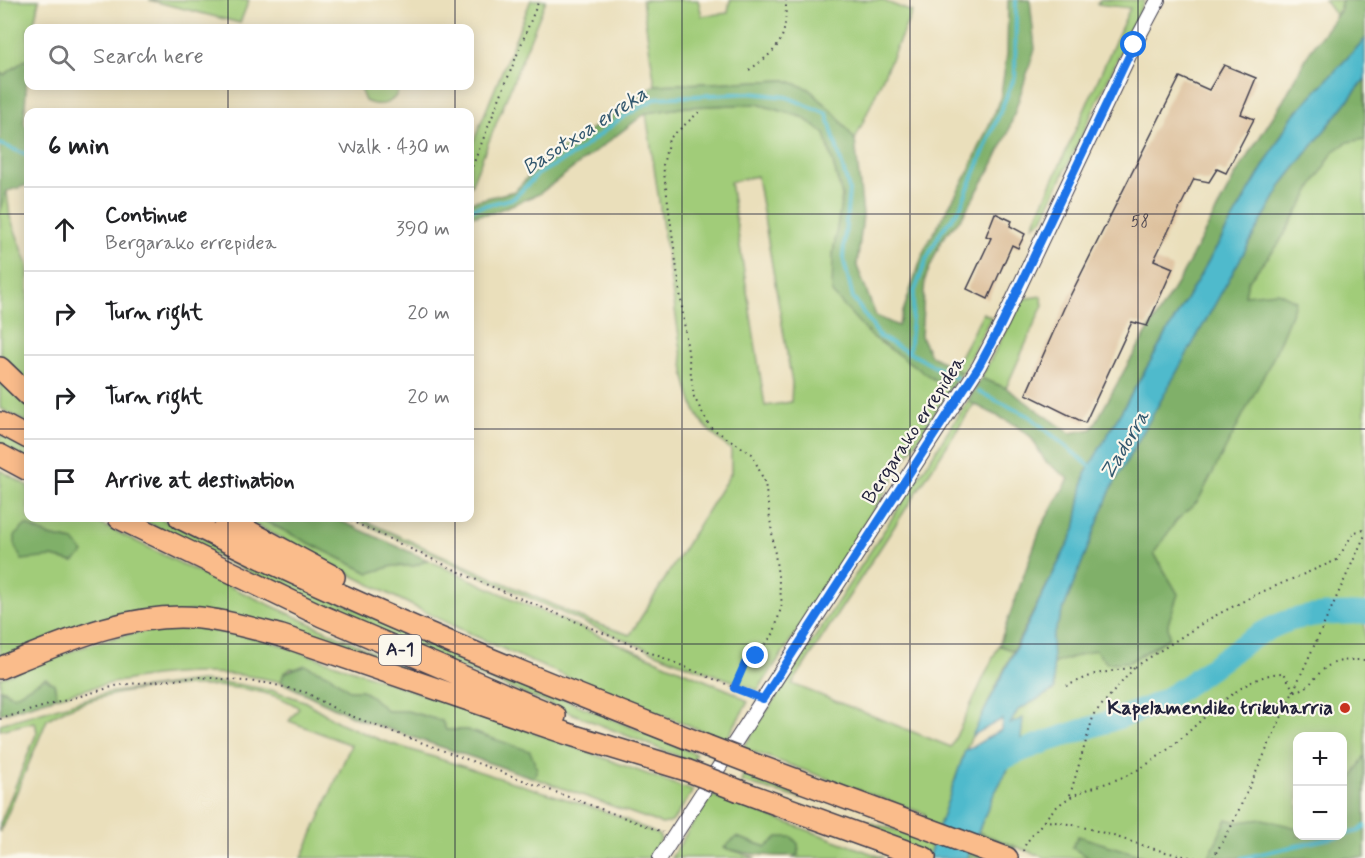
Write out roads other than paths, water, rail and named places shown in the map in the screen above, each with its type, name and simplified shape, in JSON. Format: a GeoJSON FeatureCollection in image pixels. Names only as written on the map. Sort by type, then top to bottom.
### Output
{"type":"FeatureCollection","features":[{"type":"Feature","properties":{"kind":"highway"},"geometry":{"type":"LineString","coordinates":[[0,368],[24,391]]}},
{"type":"Feature","properties":{"kind":"highway"},"geometry":{"type":"LineString","coordinates":[[0,423],[24,436]]}},
{"type":"Feature","properties":{"kind":"highway"},"geometry":{"type":"LineString","coordinates":[[0,455],[24,468]]}},
{"type":"Feature","properties":{"kind":"highway","name":"A-1"},"geometry":{"type":"LineString","coordinates":[[127,522],[332,621],[686,770],[916,855]]}},
{"type":"Feature","properties":{"kind":"highway","name":"A-1"},"geometry":{"type":"LineString","coordinates":[[188,522],[332,590],[478,654],[751,763],[1007,858]]}},
{"type":"Feature","properties":{"kind":"highway"},"geometry":{"type":"LineString","coordinates":[[231,522],[478,654]]}},
{"type":"Feature","properties":{"kind":"highway"},"geometry":{"type":"LineString","coordinates":[[0,668],[85,635],[124,623],[164,618],[198,618],[239,624],[282,636],[571,735],[686,770]]}},
{"type":"Feature","properties":{"kind":"street","name":"Bergarako errepidea"},"geometry":{"type":"LineString","coordinates":[[660,858],[979,366],[1158,0]]}},
{"type":"Feature","properties":{"kind":"water","name":"Zadorra"},"geometry":{"type":"Polygon","coordinates":[[[1365,39],[1365,79],[1283,183],[1111,489],[1052,638],[1054,690],[1018,710],[1010,724],[1023,718],[1020,747],[993,796],[967,858],[928,858],[965,751],[1001,730],[1002,719],[972,736],[1075,530],[1085,474],[1292,117],[1365,39]]]}},
{"type":"Feature","properties":{"kind":"waterway"},"geometry":{"type":"LineString","coordinates":[[909,353],[914,293],[927,258],[940,233],[960,208],[1015,76],[1016,0]]}},
{"type":"Feature","properties":{"kind":"waterway","name":"Basotxoa erreka"},"geometry":{"type":"LineString","coordinates":[[474,208],[514,198],[538,174],[576,153],[620,119],[656,98],[750,93],[787,97],[827,114],[849,189],[843,257],[853,298],[880,337],[958,379]]}},
{"type":"Feature","properties":{"kind":"waterway","name":"Basotxoa erreka"},"geometry":{"type":"LineString","coordinates":[[0,144],[24,153]]}},
{"type":"Feature","properties":{"kind":"waterway","name":"Basotxoa erreka"},"geometry":{"type":"LineString","coordinates":[[979,392],[1029,416],[1092,468]]}},
{"type":"Feature","properties":{"kind":"waterway"},"geometry":{"type":"LineString","coordinates":[[991,765],[1030,747],[1153,705],[1171,696],[1253,638],[1288,621],[1316,615],[1365,613]]}},
{"type":"Feature","properties":{"kind":"waterway"},"geometry":{"type":"LineString","coordinates":[[1347,834],[1359,831],[1365,826]]}},
{"type":"Feature","properties":{"kind":"waterway"},"geometry":{"type":"LineString","coordinates":[[1242,858],[1322,840]]}},
{"type":"Feature","properties":{"kind":"place","name":"Kapelamendiko trikuharria"},"geometry":{"type":"Point","coordinates":[1345,708]}}]}
